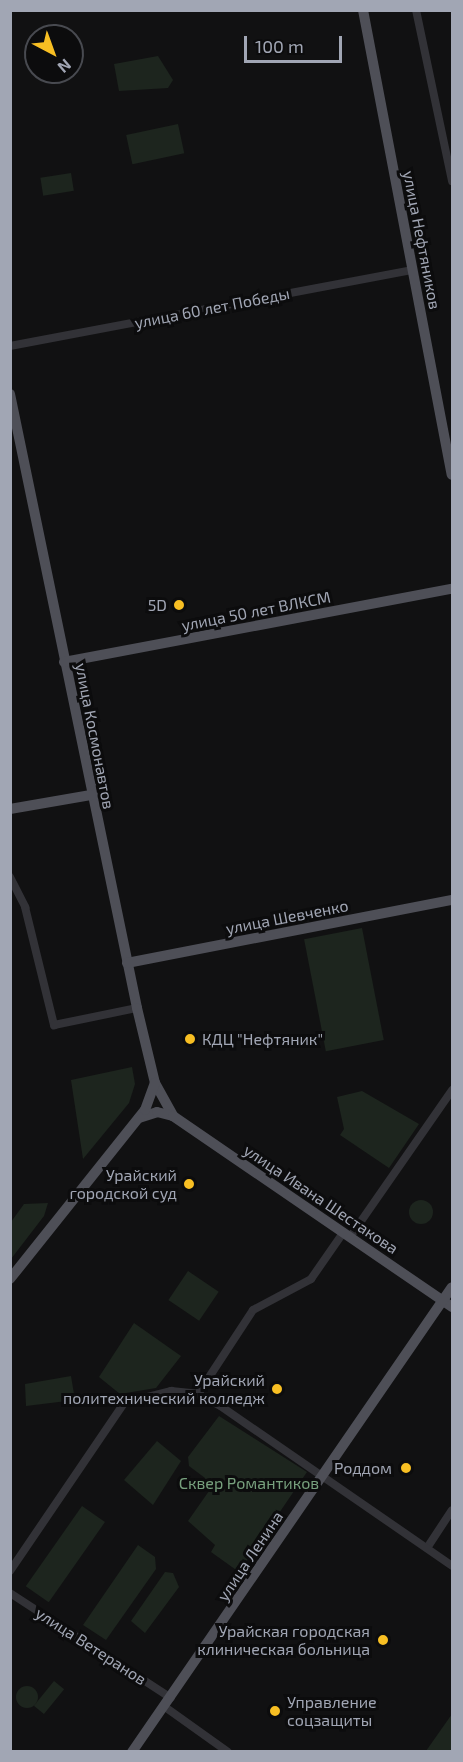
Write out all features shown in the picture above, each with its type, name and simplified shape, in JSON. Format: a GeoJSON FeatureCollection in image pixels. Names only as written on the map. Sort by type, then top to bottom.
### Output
{"type":"FeatureCollection","features":[{"type":"Feature","properties":{"kind":"main road","name":"улица Нефтяников"},"geometry":{"type":"LineString","coordinates":[[363,10],[453,475]]}},
{"type":"Feature","properties":{"kind":"main road","name":"улица Космонавтов"},"geometry":{"type":"LineString","coordinates":[[10,394],[91,795],[137,1008],[155,1083],[173,1116]]}},
{"type":"Feature","properties":{"kind":"main road","name":"улица 50 лет ВЛКСМ"},"geometry":{"type":"LineString","coordinates":[[64,662],[453,589]]}},
{"type":"Feature","properties":{"kind":"main road"},"geometry":{"type":"LineString","coordinates":[[10,809],[91,795]]}},
{"type":"Feature","properties":{"kind":"main road","name":"улица Шевченко"},"geometry":{"type":"LineString","coordinates":[[127,963],[453,900]]}},
{"type":"Feature","properties":{"kind":"main road"},"geometry":{"type":"LineString","coordinates":[[10,1279],[139,1118],[155,1083]]}},
{"type":"Feature","properties":{"kind":"main road"},"geometry":{"type":"LineString","coordinates":[[139,1118],[157,1112],[173,1116]]}},
{"type":"Feature","properties":{"kind":"main road","name":"улица Ивана Шестакова"},"geometry":{"type":"LineString","coordinates":[[173,1116],[448,1304]]}},
{"type":"Feature","properties":{"kind":"main road","name":"улица Ленина"},"geometry":{"type":"LineString","coordinates":[[132,1752],[168,1703],[323,1475],[448,1304],[453,1287]]}},
{"type":"Feature","properties":{"kind":"street"},"geometry":{"type":"LineString","coordinates":[[416,10],[453,182]]}},
{"type":"Feature","properties":{"kind":"street","name":"улица 60 лет Победы"},"geometry":{"type":"LineString","coordinates":[[10,346],[413,270]]}},
{"type":"Feature","properties":{"kind":"street"},"geometry":{"type":"LineString","coordinates":[[10,877],[25,907],[54,1025],[137,1008]]}},
{"type":"Feature","properties":{"kind":"street"},"geometry":{"type":"LineString","coordinates":[[198,1394],[253,1310],[311,1279],[453,1090]]}},
{"type":"Feature","properties":{"kind":"street"},"geometry":{"type":"LineString","coordinates":[[10,1571],[128,1400],[158,1392],[198,1394],[323,1475],[453,1566]]}},
{"type":"Feature","properties":{"kind":"street"},"geometry":{"type":"LineString","coordinates":[[427,1548],[453,1510]]}},
{"type":"Feature","properties":{"kind":"street","name":"улица Ветеранов"},"geometry":{"type":"LineString","coordinates":[[10,1593],[168,1703],[228,1752]]}},
{"type":"Feature","properties":{"kind":"green space"},"geometry":{"type":"Polygon","coordinates":[[[158,56],[173,80],[168,88],[119,91],[114,64],[158,56]]]}},
{"type":"Feature","properties":{"kind":"green space"},"geometry":{"type":"Polygon","coordinates":[[[178,124],[184,153],[132,164],[126,135],[178,124]]]}},
{"type":"Feature","properties":{"kind":"green space"},"geometry":{"type":"Polygon","coordinates":[[[71,173],[74,191],[43,196],[40,178],[71,173]]]}},
{"type":"Feature","properties":{"kind":"green space"},"geometry":{"type":"Polygon","coordinates":[[[362,928],[384,1040],[326,1051],[304,939],[362,928]]]}},
{"type":"Feature","properties":{"kind":"green space"},"geometry":{"type":"Polygon","coordinates":[[[132,1067],[135,1084],[129,1103],[83,1159],[71,1080],[132,1067]]]}},
{"type":"Feature","properties":{"kind":"green space"},"geometry":{"type":"Polygon","coordinates":[[[362,1091],[419,1124],[389,1168],[340,1135],[344,1129],[337,1097],[362,1091]]]}},
{"type":"Feature","properties":{"kind":"green space"},"geometry":{"type":"Polygon","coordinates":[[[421,1200],[426,1201],[432,1207],[432,1217],[426,1223],[421,1224],[416,1223],[410,1217],[409,1212],[410,1207],[416,1201],[421,1200]]]}},
{"type":"Feature","properties":{"kind":"green space"},"geometry":{"type":"Polygon","coordinates":[[[48,1203],[44,1216],[11,1259],[11,1222],[24,1204],[48,1203]]]}},
{"type":"Feature","properties":{"kind":"green space"},"geometry":{"type":"Polygon","coordinates":[[[188,1271],[219,1292],[199,1321],[168,1300],[188,1271]]]}},
{"type":"Feature","properties":{"kind":"green space"},"geometry":{"type":"Polygon","coordinates":[[[134,1323],[181,1356],[156,1388],[120,1394],[99,1377],[134,1323]]]}},
{"type":"Feature","properties":{"kind":"green space"},"geometry":{"type":"Polygon","coordinates":[[[71,1376],[75,1400],[26,1406],[25,1384],[71,1376]]]}},
{"type":"Feature","properties":{"kind":"green space","name":"Сквер Романтиков"},"geometry":{"type":"Polygon","coordinates":[[[219,1416],[307,1472],[239,1572],[211,1552],[215,1545],[188,1521],[209,1491],[205,1478],[189,1466],[188,1457],[219,1416]]]}},
{"type":"Feature","properties":{"kind":"green space"},"geometry":{"type":"Polygon","coordinates":[[[157,1441],[181,1461],[153,1505],[124,1480],[157,1441]]]}},
{"type":"Feature","properties":{"kind":"green space"},"geometry":{"type":"Polygon","coordinates":[[[82,1506],[105,1522],[49,1602],[26,1586],[82,1506]]]}},
{"type":"Feature","properties":{"kind":"green space"},"geometry":{"type":"Polygon","coordinates":[[[138,1545],[155,1557],[156,1569],[106,1640],[83,1625],[138,1545]]]}},
{"type":"Feature","properties":{"kind":"green space"},"geometry":{"type":"Polygon","coordinates":[[[165,1572],[173,1573],[179,1587],[145,1633],[131,1621],[165,1572]]]}},
{"type":"Feature","properties":{"kind":"green space"},"geometry":{"type":"Polygon","coordinates":[[[54,1681],[64,1689],[44,1714],[34,1706],[54,1681]]]}},
{"type":"Feature","properties":{"kind":"green space"},"geometry":{"type":"Polygon","coordinates":[[[27,1686],[35,1689],[38,1697],[35,1705],[27,1708],[19,1705],[16,1697],[19,1689],[27,1686]]]}},
{"type":"Feature","properties":{"kind":"green space"},"geometry":{"type":"Polygon","coordinates":[[[452,1714],[452,1751],[426,1751],[452,1714]]]}},
{"type":"Feature","properties":{"kind":"place","name":"5D"},"geometry":{"type":"Point","coordinates":[179,605]}},
{"type":"Feature","properties":{"kind":"place","name":"КДЦ \"Нефтяник\""},"geometry":{"type":"Point","coordinates":[190,1039]}},
{"type":"Feature","properties":{"kind":"place","name":"Урайский городской суд"},"geometry":{"type":"Point","coordinates":[189,1184]}},
{"type":"Feature","properties":{"kind":"place","name":"Урайский политехнический колледж"},"geometry":{"type":"Point","coordinates":[277,1389]}},
{"type":"Feature","properties":{"kind":"place","name":"Роддом"},"geometry":{"type":"Point","coordinates":[406,1468]}},
{"type":"Feature","properties":{"kind":"place","name":"Урайская городская клиническая больница"},"geometry":{"type":"Point","coordinates":[383,1640]}},
{"type":"Feature","properties":{"kind":"place","name":"Управление соцзащиты"},"geometry":{"type":"Point","coordinates":[275,1711]}}]}
